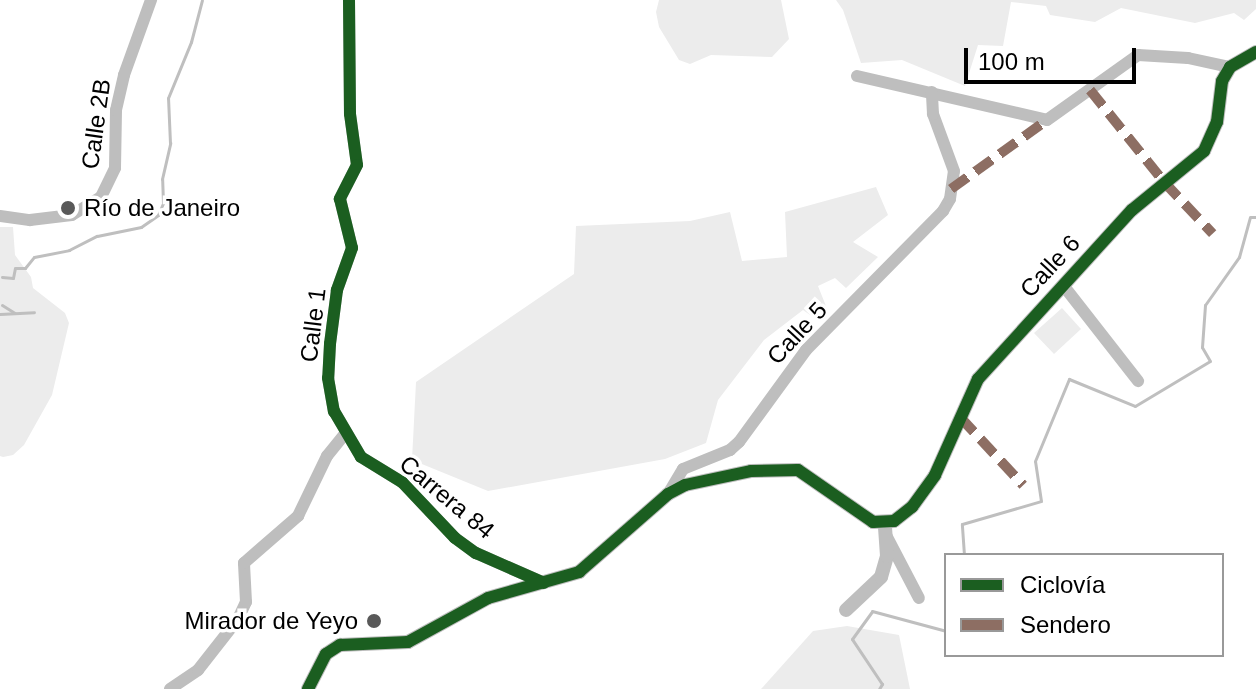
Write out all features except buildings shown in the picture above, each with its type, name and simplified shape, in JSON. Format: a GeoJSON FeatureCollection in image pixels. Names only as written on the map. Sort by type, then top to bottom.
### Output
{"type":"FeatureCollection","features":[{"type":"Feature","properties":{"kind":"street","name":"Calle 2B"},"geometry":{"type":"LineString","coordinates":[[0,216],[30,220],[72,215],[101,197],[115,168],[116,110],[124,75],[151,0]]}},
{"type":"Feature","properties":{"kind":"street","name":"Calle 1"},"geometry":{"type":"LineString","coordinates":[[349,0],[350,114],[357,165],[340,199],[352,254],[337,290],[328,363],[332,403],[345,434],[367,462]]}},
{"type":"Feature","properties":{"kind":"street"},"geometry":{"type":"LineString","coordinates":[[857,76],[932,92],[1019,116],[1047,120],[1138,55],[1188,58],[1230,67],[1256,52]]}},
{"type":"Feature","properties":{"kind":"street","name":"Calle 6"},"geometry":{"type":"LineString","coordinates":[[885,528],[912,507],[935,475],[978,379],[1132,210],[1204,151],[1214,133],[1219,90],[1230,67]]}},
{"type":"Feature","properties":{"kind":"street","name":"Calle 5"},"geometry":{"type":"LineString","coordinates":[[668,494],[683,469],[730,450],[746,435],[763,406],[806,350],[932,224],[950,199],[954,171],[935,124],[932,92]]}},
{"type":"Feature","properties":{"kind":"street"},"geometry":{"type":"LineString","coordinates":[[1063,285],[1138,381]]}},
{"type":"Feature","properties":{"kind":"street"},"geometry":{"type":"LineString","coordinates":[[170,689],[198,670],[238,619],[246,602],[244,563],[298,516],[327,456],[345,434]]}},
{"type":"Feature","properties":{"kind":"street","name":"Carrera 84"},"geometry":{"type":"LineString","coordinates":[[367,462],[402,482],[469,549],[544,583]]}},
{"type":"Feature","properties":{"kind":"street"},"geometry":{"type":"LineString","coordinates":[[308,689],[326,654],[340,645],[408,642],[475,604],[586,568],[668,494],[705,480],[785,468],[798,470],[885,528],[919,598]]}},
{"type":"Feature","properties":{"kind":"street"},"geometry":{"type":"LineString","coordinates":[[846,610],[881,577],[887,556],[885,528]]}},
{"type":"Feature","properties":{"kind":"shaded area"},"geometry":{"type":"Polygon","coordinates":[[[659,0],[781,0],[789,39],[772,57],[711,55],[690,64],[679,60],[659,27],[656,12],[659,0]]]}},
{"type":"Feature","properties":{"kind":"shaded area"},"geometry":{"type":"Polygon","coordinates":[[[836,0],[1256,0],[1256,9],[1244,20],[1234,13],[1195,23],[1121,8],[1095,22],[1050,15],[1046,6],[1011,2],[1003,46],[978,45],[965,86],[902,60],[861,63],[843,10],[836,0]]]}},
{"type":"Feature","properties":{"kind":"shaded area"},"geometry":{"type":"Polygon","coordinates":[[[876,187],[888,215],[853,242],[878,257],[846,288],[835,278],[818,286],[826,306],[813,317],[803,310],[764,340],[718,400],[706,443],[665,459],[488,491],[412,460],[416,382],[574,274],[576,226],[690,221],[730,212],[742,261],[787,257],[785,212],[876,187]]]}},
{"type":"Feature","properties":{"kind":"shaded area"},"geometry":{"type":"Polygon","coordinates":[[[0,227],[13,227],[15,255],[31,277],[33,288],[65,313],[69,323],[52,395],[24,445],[13,455],[3,457],[0,456],[0,227]]]}},
{"type":"Feature","properties":{"kind":"shaded area"},"geometry":{"type":"Polygon","coordinates":[[[1062,308],[1081,329],[1054,354],[1034,333],[1062,308]]]}},
{"type":"Feature","properties":{"kind":"shaded area"},"geometry":{"type":"Polygon","coordinates":[[[847,626],[899,635],[910,689],[761,689],[813,631],[847,626]]]}},
{"type":"Feature","properties":{"kind":"waterway"},"geometry":{"type":"LineString","coordinates":[[2,277],[13,278],[15,268],[25,268],[34,257],[69,250],[97,236],[141,227],[158,215],[163,203],[162,179],[170,143],[168,98],[191,42],[202,0]]}},
{"type":"Feature","properties":{"kind":"waterway"},"geometry":{"type":"LineString","coordinates":[[964,553],[962,524],[1041,501],[1035,461],[1069,379],[1135,406],[1210,361],[1202,347],[1205,305],[1239,257],[1250,217],[1256,217]]}},
{"type":"Feature","properties":{"kind":"waterway"},"geometry":{"type":"LineString","coordinates":[[2,305],[15,313]]}},
{"type":"Feature","properties":{"kind":"waterway"},"geometry":{"type":"LineString","coordinates":[[0,314],[34,312]]}},
{"type":"Feature","properties":{"kind":"waterway"},"geometry":{"type":"LineString","coordinates":[[879,689],[882,684],[852,639],[872,611],[944,630]]}},
{"type":"Feature","properties":{"kind":"marked path"},"geometry":{"type":"LineString","coordinates":[[1090,90],[1164,182],[1213,234]]}},
{"type":"Feature","properties":{"kind":"marked path"},"geometry":{"type":"LineString","coordinates":[[951,189],[1047,120]]}},
{"type":"Feature","properties":{"kind":"marked path"},"geometry":{"type":"LineString","coordinates":[[960,417],[1023,485]]}},
{"type":"Feature","properties":{"kind":"cycle path"},"geometry":{"type":"LineString","coordinates":[[349,0],[350,114],[357,165],[340,199],[352,248],[337,290],[330,344],[328,378],[334,411],[361,457],[402,482],[455,538],[476,553],[544,583]]}},
{"type":"Feature","properties":{"kind":"cycle path"},"geometry":{"type":"LineString","coordinates":[[308,689],[326,654],[340,645],[408,642],[488,598],[579,572],[668,494],[685,485],[751,471],[798,470],[873,522],[894,521],[912,507],[935,475],[978,379],[1132,210],[1204,151],[1217,122],[1222,81],[1230,67],[1256,52]]}},
{"type":"Feature","properties":{"kind":"place","name":"Río de Janeiro"},"geometry":{"type":"Point","coordinates":[68,208]}},
{"type":"Feature","properties":{"kind":"place","name":"Mirador de Yeyo"},"geometry":{"type":"Point","coordinates":[374,621]}}]}
